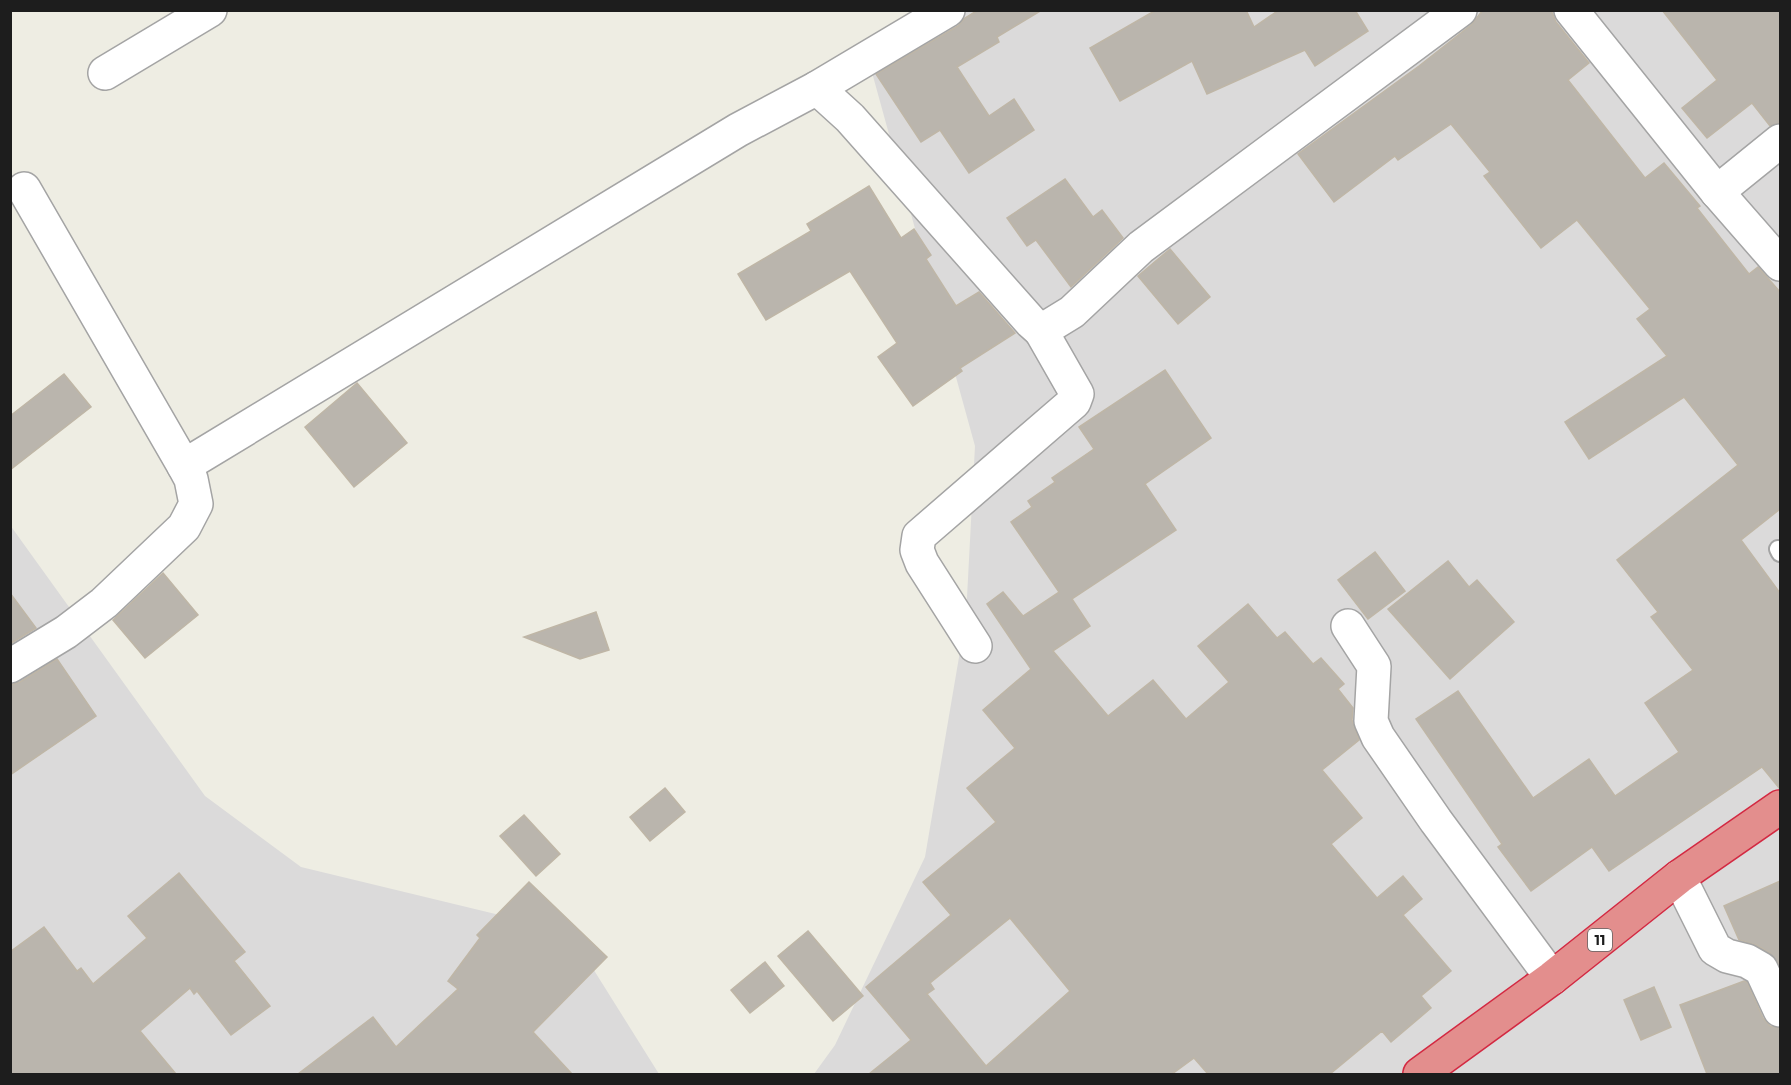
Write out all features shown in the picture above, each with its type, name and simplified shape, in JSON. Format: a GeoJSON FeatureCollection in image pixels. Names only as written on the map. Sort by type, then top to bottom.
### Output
{"type":"FeatureCollection","features":[{"type":"Feature","properties":{"kind":"highway","name":"11"},"geometry":{"type":"LineString","coordinates":[[1420,1074],[1552,978],[1678,877],[1780,807]]}},
{"type":"Feature","properties":{"kind":"street"},"geometry":{"type":"LineString","coordinates":[[105,73],[210,10]]}},
{"type":"Feature","properties":{"kind":"street"},"geometry":{"type":"LineString","coordinates":[[184,465],[738,130],[817,88],[948,10]]}},
{"type":"Feature","properties":{"kind":"street"},"geometry":{"type":"LineString","coordinates":[[1041,331],[1072,312],[1141,247],[1460,10]]}},
{"type":"Feature","properties":{"kind":"street"},"geometry":{"type":"LineString","coordinates":[[1571,10],[1717,192],[1780,264]]}},
{"type":"Feature","properties":{"kind":"street"},"geometry":{"type":"LineString","coordinates":[[817,88],[850,118],[1041,331],[1077,394],[1074,402],[919,537],[917,550],[922,563],[975,646]]}},
{"type":"Feature","properties":{"kind":"street"},"geometry":{"type":"LineString","coordinates":[[1717,192],[1780,141]]}},
{"type":"Feature","properties":{"kind":"street"},"geometry":{"type":"LineString","coordinates":[[10,666],[66,632],[104,603],[184,527],[196,504],[191,479],[184,465],[24,189]]}},
{"type":"Feature","properties":{"kind":"street"},"geometry":{"type":"LineString","coordinates":[[1348,626],[1374,666],[1371,721],[1378,737],[1436,821],[1552,978]]}},
{"type":"Feature","properties":{"kind":"street"},"geometry":{"type":"LineString","coordinates":[[1678,877],[1715,949],[1761,969],[1780,1010]]}},
{"type":"Feature","properties":{"kind":"shaded area"},"geometry":{"type":"Polygon","coordinates":[[[945,11],[1780,11],[1780,1074],[814,1074],[835,1045],[925,857],[966,616],[975,446],[868,58],[945,11]]]}},
{"type":"Feature","properties":{"kind":"shaded area"},"geometry":{"type":"Polygon","coordinates":[[[10,525],[205,796],[301,867],[570,932],[659,1074],[11,1074],[10,525]]]}},
{"type":"Feature","properties":{"kind":"building"},"geometry":{"type":"Polygon","coordinates":[[[978,10],[1042,10],[997,37],[999,42],[957,67],[989,116],[1014,99],[1034,130],[969,173],[940,130],[921,142],[876,74],[958,26],[965,18],[978,10]]]}},
{"type":"Feature","properties":{"kind":"building"},"geometry":{"type":"Polygon","coordinates":[[[1156,10],[1246,10],[1254,27],[1279,10],[1355,10],[1368,31],[1315,66],[1305,50],[1207,94],[1192,61],[1120,101],[1090,48],[1156,10]]]}},
{"type":"Feature","properties":{"kind":"building"},"geometry":{"type":"Polygon","coordinates":[[[1483,10],[1551,10],[1556,22],[1589,63],[1568,80],[1645,178],[1664,163],[1700,206],[1697,208],[1749,274],[1758,267],[1780,292],[1780,509],[1741,540],[1780,593],[1780,789],[1762,767],[1609,871],[1592,847],[1531,891],[1498,847],[1502,844],[1416,719],[1458,691],[1533,798],[1589,759],[1615,796],[1679,752],[1645,703],[1693,670],[1651,617],[1658,612],[1617,560],[1738,465],[1684,397],[1589,459],[1565,422],[1667,356],[1637,319],[1650,309],[1577,220],[1541,248],[1484,176],[1490,172],[1451,124],[1398,160],[1395,156],[1334,202],[1298,154],[1419,66],[1471,25],[1483,10]]]}},
{"type":"Feature","properties":{"kind":"building"},"geometry":{"type":"Polygon","coordinates":[[[1662,10],[1780,10],[1780,123],[1770,126],[1752,103],[1707,138],[1682,108],[1717,80],[1662,10]]]}},
{"type":"Feature","properties":{"kind":"building"},"geometry":{"type":"Polygon","coordinates":[[[1065,179],[1093,217],[1102,210],[1123,238],[1071,287],[1036,240],[1027,246],[1007,218],[1065,179]]]}},
{"type":"Feature","properties":{"kind":"building"},"geometry":{"type":"Polygon","coordinates":[[[869,186],[901,238],[914,229],[931,255],[926,259],[956,306],[979,292],[1015,333],[960,368],[962,371],[913,406],[878,357],[897,343],[850,271],[766,320],[738,274],[811,231],[807,224],[869,186]]]}},
{"type":"Feature","properties":{"kind":"building"},"geometry":{"type":"Polygon","coordinates":[[[1170,249],[1210,297],[1178,324],[1138,276],[1170,249]]]}},
{"type":"Feature","properties":{"kind":"building"},"geometry":{"type":"Polygon","coordinates":[[[1165,370],[1211,438],[1145,484],[1176,530],[1072,599],[1090,626],[1053,651],[1108,716],[1153,680],[1186,719],[1229,682],[1198,646],[1248,604],[1277,638],[1285,632],[1313,664],[1321,658],[1344,684],[1338,689],[1353,708],[1352,720],[1359,740],[1322,770],[1362,818],[1331,844],[1377,898],[1403,876],[1422,899],[1403,915],[1451,971],[1421,996],[1431,1008],[1391,1042],[1382,1031],[1330,1074],[1208,1074],[1194,1058],[1172,1074],[869,1074],[911,1040],[866,987],[951,915],[923,882],[996,822],[967,788],[1015,748],[983,710],[1031,669],[987,604],[1003,592],[1023,616],[1059,592],[1011,522],[1032,507],[1028,501],[1055,482],[1052,478],[1094,449],[1079,427],[1165,370]],[[1010,918],[930,983],[934,989],[927,994],[986,1066],[1070,991],[1010,918]]]}},
{"type":"Feature","properties":{"kind":"building"},"geometry":{"type":"Polygon","coordinates":[[[64,374],[91,407],[10,470],[10,416],[64,374]]]}},
{"type":"Feature","properties":{"kind":"building"},"geometry":{"type":"Polygon","coordinates":[[[357,383],[407,443],[354,487],[305,427],[357,383]]]}},
{"type":"Feature","properties":{"kind":"building"},"geometry":{"type":"Polygon","coordinates":[[[1375,552],[1405,591],[1368,619],[1338,580],[1375,552]]]}},
{"type":"Feature","properties":{"kind":"building"},"geometry":{"type":"Polygon","coordinates":[[[1448,561],[1469,587],[1477,580],[1514,622],[1450,679],[1388,609],[1448,561]]]}},
{"type":"Feature","properties":{"kind":"building"},"geometry":{"type":"Polygon","coordinates":[[[163,573],[198,615],[145,658],[113,620],[163,573]]]}},
{"type":"Feature","properties":{"kind":"building"},"geometry":{"type":"Polygon","coordinates":[[[10,593],[36,628],[10,644],[10,593]]]}},
{"type":"Feature","properties":{"kind":"building"},"geometry":{"type":"Polygon","coordinates":[[[596,612],[609,650],[580,659],[524,637],[596,612]]]}},
{"type":"Feature","properties":{"kind":"building"},"geometry":{"type":"Polygon","coordinates":[[[57,659],[96,716],[10,775],[10,685],[20,682],[57,659]]]}},
{"type":"Feature","properties":{"kind":"building"},"geometry":{"type":"Polygon","coordinates":[[[665,788],[685,812],[650,841],[630,817],[665,788]]]}},
{"type":"Feature","properties":{"kind":"building"},"geometry":{"type":"Polygon","coordinates":[[[524,815],[560,854],[536,876],[500,836],[524,815]]]}},
{"type":"Feature","properties":{"kind":"building"},"geometry":{"type":"Polygon","coordinates":[[[179,873],[245,952],[234,961],[270,1006],[231,1035],[197,991],[194,994],[190,988],[140,1031],[176,1074],[10,1074],[10,952],[44,927],[77,971],[81,968],[93,984],[147,938],[128,916],[179,873]]]}},
{"type":"Feature","properties":{"kind":"building"},"geometry":{"type":"Polygon","coordinates":[[[1780,881],[1780,966],[1770,953],[1756,945],[1739,940],[1724,906],[1780,881]]]}},
{"type":"Feature","properties":{"kind":"building"},"geometry":{"type":"Polygon","coordinates":[[[529,882],[607,957],[533,1032],[572,1074],[298,1074],[373,1017],[396,1047],[458,989],[448,981],[480,938],[477,935],[529,882]]]}},
{"type":"Feature","properties":{"kind":"building"},"geometry":{"type":"Polygon","coordinates":[[[808,931],[863,996],[833,1021],[778,956],[808,931]]]}},
{"type":"Feature","properties":{"kind":"building"},"geometry":{"type":"Polygon","coordinates":[[[765,962],[784,986],[750,1013],[731,990],[765,962]]]}},
{"type":"Feature","properties":{"kind":"building"},"geometry":{"type":"Polygon","coordinates":[[[1744,981],[1747,982],[1763,1018],[1770,1026],[1780,1028],[1780,1074],[1707,1074],[1680,1005],[1744,981]]]}},
{"type":"Feature","properties":{"kind":"building"},"geometry":{"type":"Polygon","coordinates":[[[1654,987],[1671,1027],[1641,1040],[1624,1000],[1654,987]]]}}]}
